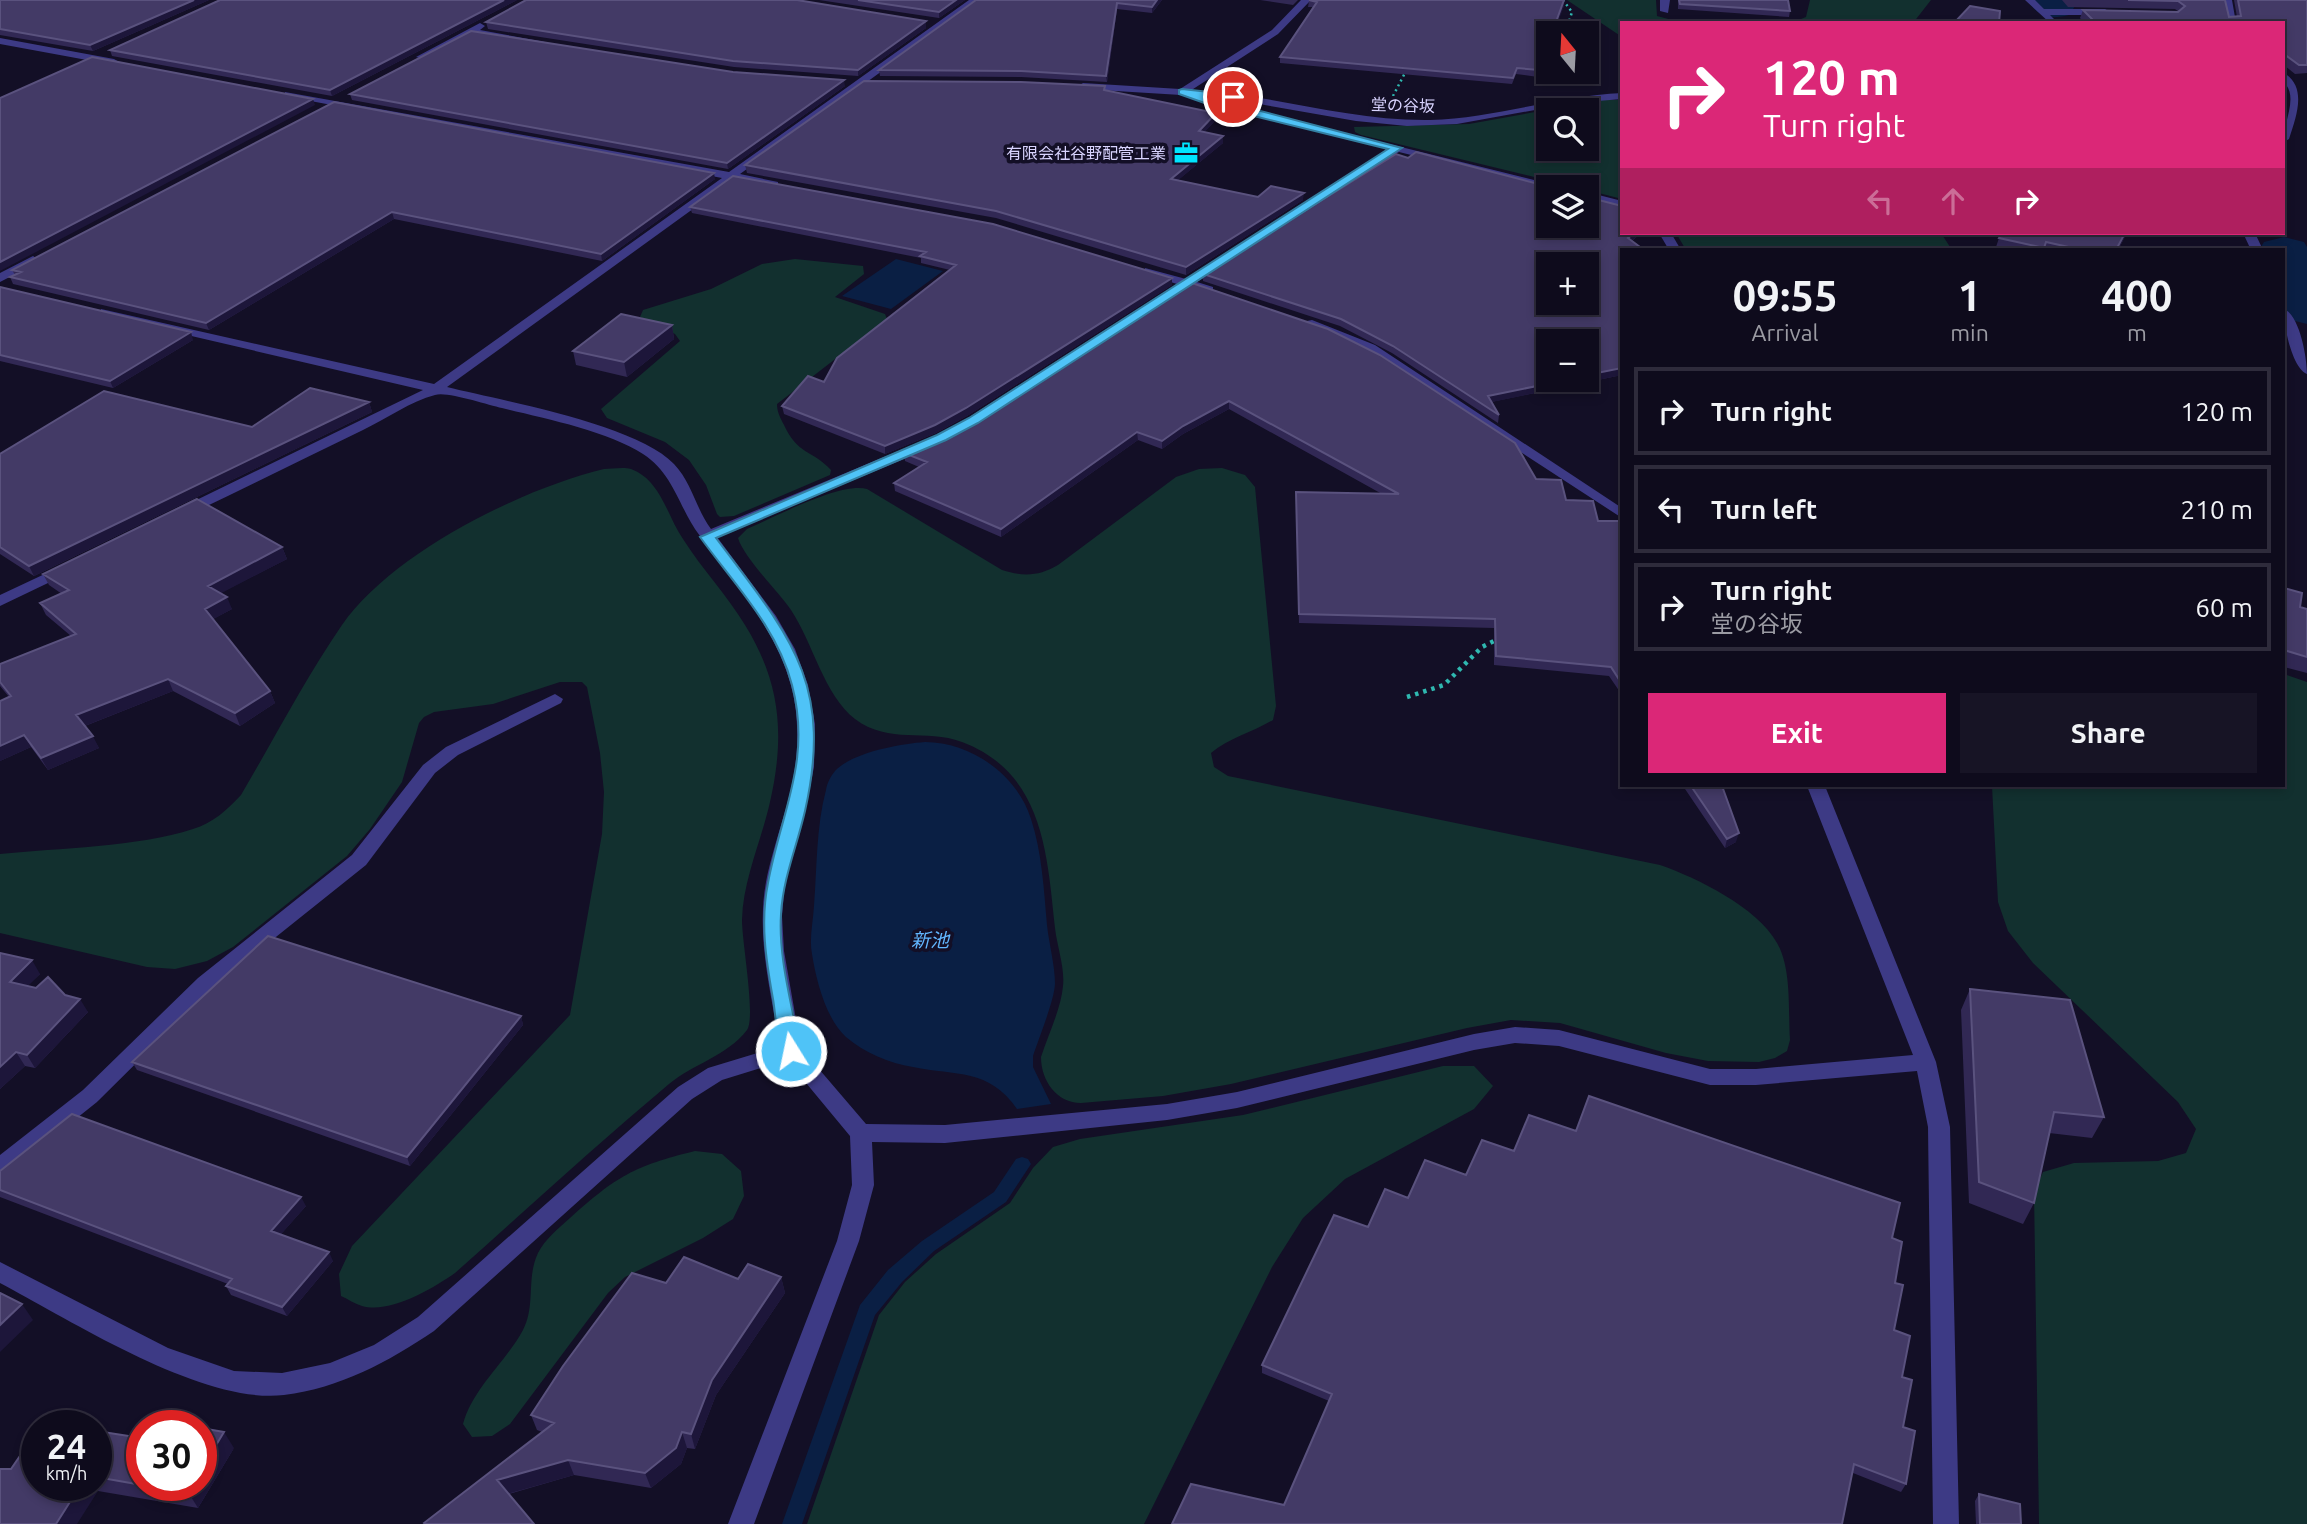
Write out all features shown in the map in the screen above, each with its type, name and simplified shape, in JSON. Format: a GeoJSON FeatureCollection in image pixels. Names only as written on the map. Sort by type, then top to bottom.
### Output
{"type":"FeatureCollection","features":[{"type":"Feature","properties":{"kind":"street"},"geometry":{"type":"LineString","coordinates":[[174,516],[436,389],[975,0]]}},
{"type":"Feature","properties":{"kind":"street"},"geometry":{"type":"LineString","coordinates":[[1182,92],[1275,32],[1306,0]]}},
{"type":"Feature","properties":{"kind":"street"},"geometry":{"type":"LineString","coordinates":[[1665,0],[1665,11]]}},
{"type":"Feature","properties":{"kind":"street"},"geometry":{"type":"LineString","coordinates":[[2030,0],[2050,21]]}},
{"type":"Feature","properties":{"kind":"street"},"geometry":{"type":"LineString","coordinates":[[2227,0],[2231,21]]}},
{"type":"Feature","properties":{"kind":"street"},"geometry":{"type":"LineString","coordinates":[[2042,12],[2115,12]]}},
{"type":"Feature","properties":{"kind":"street"},"geometry":{"type":"LineString","coordinates":[[412,61],[494,18]]}},
{"type":"Feature","properties":{"kind":"street"},"geometry":{"type":"LineString","coordinates":[[929,22],[942,24]]}},
{"type":"Feature","properties":{"kind":"street"},"geometry":{"type":"LineString","coordinates":[[471,31],[550,43]]}},
{"type":"Feature","properties":{"kind":"street"},"geometry":{"type":"LineString","coordinates":[[0,41],[132,65]]}},
{"type":"Feature","properties":{"kind":"street"},"geometry":{"type":"LineString","coordinates":[[69,68],[116,47]]}},
{"type":"Feature","properties":{"kind":"street"},"geometry":{"type":"LineString","coordinates":[[2285,77],[2296,89],[2297,99],[2285,136]]}},
{"type":"Feature","properties":{"kind":"street"},"geometry":{"type":"LineString","coordinates":[[837,80],[888,82]]}},
{"type":"Feature","properties":{"kind":"street"},"geometry":{"type":"LineString","coordinates":[[1075,86],[1182,92],[1217,104],[1536,182]]}},
{"type":"Feature","properties":{"kind":"street"},"geometry":{"type":"LineString","coordinates":[[322,109],[354,92]]}},
{"type":"Feature","properties":{"kind":"street","name":"堂の谷坂"},"geometry":{"type":"LineString","coordinates":[[1182,92],[1246,99],[1380,121],[1433,123],[1464,120],[1573,99],[1620,96]]}},
{"type":"Feature","properties":{"kind":"street"},"geometry":{"type":"LineString","coordinates":[[280,93],[784,186]]}},
{"type":"Feature","properties":{"kind":"street"},"geometry":{"type":"LineString","coordinates":[[707,537],[952,432],[1397,148]]}},
{"type":"Feature","properties":{"kind":"street"},"geometry":{"type":"LineString","coordinates":[[1599,198],[1620,203]]}},
{"type":"Feature","properties":{"kind":"street"},"geometry":{"type":"LineString","coordinates":[[0,278],[50,252]]}},
{"type":"Feature","properties":{"kind":"street"},"geometry":{"type":"LineString","coordinates":[[1137,267],[1224,295]]}},
{"type":"Feature","properties":{"kind":"street"},"geometry":{"type":"LineString","coordinates":[[82,307],[590,426],[647,450],[668,467],[684,490],[693,515],[707,537],[768,616],[787,649],[802,698],[806,724],[805,767],[796,812],[776,881],[772,916],[774,951],[791,1051],[861,1133],[863,1185],[848,1241],[741,1524]]}},
{"type":"Feature","properties":{"kind":"street"},"geometry":{"type":"LineString","coordinates":[[2285,315],[2307,370]]}},
{"type":"Feature","properties":{"kind":"street"},"geometry":{"type":"LineString","coordinates":[[1298,319],[1370,348],[1620,513]]}},
{"type":"Feature","properties":{"kind":"street"},"geometry":{"type":"LineString","coordinates":[[0,601],[75,565]]}},
{"type":"Feature","properties":{"kind":"street"},"geometry":{"type":"LineString","coordinates":[[0,1167],[90,1096],[205,983],[359,860],[429,769],[452,751],[555,699]]}},
{"type":"Feature","properties":{"kind":"street"},"geometry":{"type":"LineString","coordinates":[[1816,787],[1926,1062],[1940,1127],[1946,1524]]}},
{"type":"Feature","properties":{"kind":"street"},"geometry":{"type":"LineString","coordinates":[[861,1133],[945,1134],[1167,1112],[1237,1100],[1474,1042],[1515,1035],[1559,1038],[1710,1077],[1756,1077],[1926,1062]]}},
{"type":"Feature","properties":{"kind":"street"},"geometry":{"type":"LineString","coordinates":[[0,1272],[162,1356],[234,1382],[282,1384],[332,1374],[382,1353],[426,1324],[685,1093],[715,1074],[791,1051]]}},
{"type":"Feature","properties":{"kind":"path"},"geometry":{"type":"LineString","coordinates":[[1563,0],[1572,12],[1569,21]]}},
{"type":"Feature","properties":{"kind":"path"},"geometry":{"type":"LineString","coordinates":[[1380,121],[1411,61]]}},
{"type":"Feature","properties":{"kind":"path"},"geometry":{"type":"LineString","coordinates":[[1407,697],[1431,691],[1450,682],[1472,654],[1488,642],[1499,638]]}},
{"type":"Feature","properties":{"kind":"green space"},"geometry":{"type":"Polygon","coordinates":[[[1567,0],[1656,0],[1657,16],[1672,20],[1796,21],[1620,21],[1620,36],[1567,0]]]}},
{"type":"Feature","properties":{"kind":"green space"},"geometry":{"type":"Polygon","coordinates":[[[1810,0],[1931,0],[1915,21],[1796,21],[1806,17],[1810,0]]]}},
{"type":"Feature","properties":{"kind":"green space"},"geometry":{"type":"Polygon","coordinates":[[[1599,100],[1620,100],[1620,198],[1599,193],[1599,175],[1536,175],[1536,177],[1355,132],[1354,127],[1469,124],[1536,112],[1536,161],[1599,161],[1599,100]]]}},
{"type":"Feature","properties":{"kind":"green space"},"geometry":{"type":"Polygon","coordinates":[[[1677,235],[1942,235],[1951,248],[1685,248],[1677,235]]]}},
{"type":"Feature","properties":{"kind":"green space"},"geometry":{"type":"Polygon","coordinates":[[[795,259],[863,266],[864,274],[835,297],[885,314],[887,319],[777,404],[780,417],[794,442],[824,463],[831,470],[830,475],[734,516],[720,517],[706,485],[689,460],[665,442],[607,418],[601,409],[680,341],[675,334],[640,317],[643,310],[711,289],[762,264],[795,259]]]}},
{"type":"Feature","properties":{"kind":"green space"},"geometry":{"type":"Polygon","coordinates":[[[1222,468],[1245,475],[1255,487],[1276,706],[1273,720],[1225,743],[1211,753],[1214,767],[1228,776],[1660,865],[1708,886],[1755,917],[1768,930],[1782,953],[1788,990],[1790,1040],[1787,1051],[1775,1058],[1759,1062],[1708,1061],[1666,1053],[1560,1023],[1511,1020],[1231,1084],[1163,1096],[1081,1103],[1065,1099],[1052,1089],[1044,1074],[1041,1057],[1060,1004],[1063,972],[1044,845],[1025,795],[1010,774],[989,756],[962,742],[935,736],[881,732],[855,719],[844,709],[827,683],[791,610],[754,565],[738,538],[747,529],[825,495],[855,488],[867,489],[1002,570],[1031,574],[1058,565],[1176,477],[1199,469],[1222,468]]]}},
{"type":"Feature","properties":{"kind":"green space"},"geometry":{"type":"Polygon","coordinates":[[[604,469],[631,469],[650,481],[677,530],[745,625],[757,647],[773,689],[778,732],[775,778],[743,905],[750,1011],[747,1030],[730,1047],[669,1084],[455,1273],[410,1299],[373,1308],[362,1306],[341,1296],[339,1274],[352,1246],[570,1015],[602,834],[604,792],[600,753],[587,687],[582,682],[560,682],[493,704],[434,712],[424,717],[419,723],[402,782],[370,829],[347,856],[233,947],[207,961],[175,969],[147,967],[0,933],[0,854],[148,840],[193,829],[213,820],[241,795],[328,646],[364,598],[425,549],[498,508],[571,478],[604,469]]]}},
{"type":"Feature","properties":{"kind":"green space"},"geometry":{"type":"Polygon","coordinates":[[[2285,674],[2307,682],[2307,1524],[2039,1524],[2034,1192],[2043,1172],[2074,1163],[2158,1161],[2186,1153],[2196,1129],[2178,1102],[2033,963],[2008,931],[1998,902],[1992,787],[2285,787],[2285,674]]]}},
{"type":"Feature","properties":{"kind":"green space"},"geometry":{"type":"Polygon","coordinates":[[[1443,1066],[1474,1066],[1493,1086],[1474,1109],[1345,1179],[1303,1218],[1272,1267],[1144,1524],[807,1524],[879,1315],[905,1282],[936,1254],[1010,1203],[1033,1168],[1053,1147],[1080,1139],[1243,1115],[1443,1066]]]}},
{"type":"Feature","properties":{"kind":"green space"},"geometry":{"type":"Polygon","coordinates":[[[695,1151],[722,1154],[741,1171],[744,1196],[733,1219],[703,1238],[625,1277],[608,1293],[510,1424],[492,1436],[472,1437],[463,1424],[474,1399],[523,1330],[529,1311],[534,1262],[544,1243],[586,1204],[627,1174],[695,1151]]]}},
{"type":"Feature","properties":{"kind":"water"},"geometry":{"type":"Polygon","coordinates":[[[896,259],[943,271],[891,309],[842,296],[896,259]]]}},
{"type":"Feature","properties":{"kind":"water","name":"新池"},"geometry":{"type":"Polygon","coordinates":[[[925,742],[959,748],[990,764],[1015,788],[1031,819],[1044,885],[1055,984],[1033,1056],[1033,1067],[1051,1104],[1017,1109],[995,1086],[983,1080],[904,1065],[861,1048],[839,1029],[819,987],[811,936],[819,833],[828,782],[843,764],[865,754],[925,742]]]}},
{"type":"Feature","properties":{"kind":"building"},"geometry":{"type":"Polygon","coordinates":[[[0,0],[194,0],[90,45],[0,29],[0,0]]]}},
{"type":"Feature","properties":{"kind":"building"},"geometry":{"type":"Polygon","coordinates":[[[220,0],[504,0],[330,90],[110,50],[220,0]]]}},
{"type":"Feature","properties":{"kind":"building"},"geometry":{"type":"Polygon","coordinates":[[[526,0],[797,0],[926,21],[858,70],[733,61],[486,22],[526,0]]]}},
{"type":"Feature","properties":{"kind":"building"},"geometry":{"type":"Polygon","coordinates":[[[858,0],[956,0],[939,12],[858,0]]]}},
{"type":"Feature","properties":{"kind":"building"},"geometry":{"type":"Polygon","coordinates":[[[976,0],[1157,0],[1152,7],[1117,3],[1106,76],[1021,71],[879,70],[976,0]]]}},
{"type":"Feature","properties":{"kind":"building"},"geometry":{"type":"Polygon","coordinates":[[[1309,0],[1564,0],[1556,21],[1536,21],[1536,70],[1517,68],[1513,78],[1280,57],[1317,2],[1309,0]]]}},
{"type":"Feature","properties":{"kind":"building"},"geometry":{"type":"Polygon","coordinates":[[[1679,0],[1788,0],[1790,11],[1680,4],[1679,0]]]}},
{"type":"Feature","properties":{"kind":"building"},"geometry":{"type":"Polygon","coordinates":[[[2128,0],[2225,0],[2229,17],[2241,16],[2238,0],[2307,0],[2307,65],[2299,65],[2285,55],[2285,21],[2094,21],[2083,10],[2178,12],[2185,6],[2178,1],[2128,0]]]}},
{"type":"Feature","properties":{"kind":"building"},"geometry":{"type":"Polygon","coordinates":[[[1970,6],[2000,11],[1999,21],[1956,21],[1970,6]]]}},
{"type":"Feature","properties":{"kind":"building"},"geometry":{"type":"Polygon","coordinates":[[[471,31],[733,72],[844,80],[727,163],[350,94],[471,31]]]}},
{"type":"Feature","properties":{"kind":"building"},"geometry":{"type":"Polygon","coordinates":[[[92,57],[313,99],[0,262],[0,98],[92,57]]]}},
{"type":"Feature","properties":{"kind":"building"},"geometry":{"type":"Polygon","coordinates":[[[864,81],[1021,82],[1105,86],[1104,90],[1216,113],[1199,131],[1223,136],[1171,179],[1258,197],[1271,186],[1304,193],[1186,267],[996,211],[745,165],[864,81]]]}},
{"type":"Feature","properties":{"kind":"building"},"geometry":{"type":"Polygon","coordinates":[[[334,102],[714,173],[601,254],[392,212],[206,323],[10,277],[21,272],[12,270],[334,102]]]}},
{"type":"Feature","properties":{"kind":"building"},"geometry":{"type":"Polygon","coordinates":[[[1416,152],[1536,183],[1536,238],[1599,238],[1599,200],[1620,205],[1620,235],[1632,235],[1628,238],[1641,248],[1620,248],[1620,368],[1599,373],[1599,329],[1536,329],[1536,386],[1488,396],[1499,415],[1393,346],[1341,319],[1203,274],[1396,154],[1408,158],[1416,152]]]}},
{"type":"Feature","properties":{"kind":"building"},"geometry":{"type":"Polygon","coordinates":[[[733,176],[993,224],[1172,278],[966,408],[935,425],[885,446],[782,406],[808,376],[824,382],[837,358],[956,265],[920,256],[926,252],[690,207],[733,176]]]}},
{"type":"Feature","properties":{"kind":"building"},"geometry":{"type":"Polygon","coordinates":[[[2001,235],[2124,235],[2117,248],[2073,248],[2046,242],[2044,248],[1999,238],[2001,235]]]}},
{"type":"Feature","properties":{"kind":"building"},"geometry":{"type":"Polygon","coordinates":[[[1189,282],[1328,329],[1380,355],[1515,443],[1536,479],[1561,480],[1566,500],[1593,501],[1598,521],[1619,521],[1620,681],[1611,667],[1496,656],[1495,619],[1299,614],[1296,492],[1399,494],[1229,401],[1183,426],[1162,441],[1137,432],[1001,529],[894,483],[927,462],[904,453],[948,435],[979,418],[1189,282]]]}},
{"type":"Feature","properties":{"kind":"building"},"geometry":{"type":"Polygon","coordinates":[[[0,287],[191,332],[110,381],[0,355],[0,287]]]}},
{"type":"Feature","properties":{"kind":"building"},"geometry":{"type":"Polygon","coordinates":[[[621,314],[672,325],[624,362],[573,351],[621,314]]]}},
{"type":"Feature","properties":{"kind":"building"},"geometry":{"type":"Polygon","coordinates":[[[310,388],[369,402],[29,566],[0,547],[0,454],[104,391],[252,427],[310,388]]]}},
{"type":"Feature","properties":{"kind":"building"},"geometry":{"type":"Polygon","coordinates":[[[197,499],[282,547],[208,586],[227,597],[205,609],[270,691],[235,713],[168,679],[76,715],[93,736],[41,758],[24,735],[0,746],[0,701],[11,696],[0,682],[0,664],[76,634],[40,603],[69,590],[43,574],[197,499]]]}},
{"type":"Feature","properties":{"kind":"building"},"geometry":{"type":"Polygon","coordinates":[[[2285,588],[2302,593],[2300,607],[2307,609],[2307,657],[2285,650],[2285,588]]]}},
{"type":"Feature","properties":{"kind":"building"},"geometry":{"type":"Polygon","coordinates":[[[1692,787],[1722,787],[1739,833],[1727,839],[1692,787]]]}},
{"type":"Feature","properties":{"kind":"building"},"geometry":{"type":"Polygon","coordinates":[[[268,936],[521,1016],[407,1157],[132,1062],[268,936]]]}},
{"type":"Feature","properties":{"kind":"building"},"geometry":{"type":"Polygon","coordinates":[[[0,953],[32,960],[10,982],[36,988],[48,977],[65,995],[80,999],[27,1055],[16,1052],[0,1067],[0,953]]]}},
{"type":"Feature","properties":{"kind":"building"},"geometry":{"type":"Polygon","coordinates":[[[1970,989],[2070,1000],[2104,1117],[2054,1112],[2034,1203],[1979,1182],[1970,989]]]}},
{"type":"Feature","properties":{"kind":"building"},"geometry":{"type":"Polygon","coordinates":[[[1589,1096],[1900,1203],[1892,1238],[1902,1242],[1895,1283],[1903,1285],[1894,1330],[1910,1336],[1902,1377],[1912,1380],[1903,1427],[1915,1431],[1906,1484],[1854,1464],[1842,1524],[1172,1524],[1191,1484],[1284,1505],[1332,1394],[1262,1365],[1334,1215],[1368,1227],[1385,1189],[1408,1198],[1425,1160],[1466,1175],[1482,1140],[1514,1151],[1529,1115],[1576,1131],[1589,1096]]]}},
{"type":"Feature","properties":{"kind":"building"},"geometry":{"type":"Polygon","coordinates":[[[72,1114],[301,1197],[271,1231],[329,1252],[282,1307],[226,1286],[232,1279],[0,1190],[0,1171],[72,1114]]]}},
{"type":"Feature","properties":{"kind":"building"},"geometry":{"type":"Polygon","coordinates":[[[684,1257],[738,1279],[748,1264],[781,1277],[712,1380],[691,1434],[682,1432],[676,1448],[645,1473],[568,1460],[497,1480],[534,1524],[425,1524],[554,1423],[531,1415],[563,1366],[632,1273],[666,1283],[684,1257]]]}},
{"type":"Feature","properties":{"kind":"building"},"geometry":{"type":"Polygon","coordinates":[[[0,1293],[22,1304],[0,1325],[0,1293]]]}},
{"type":"Feature","properties":{"kind":"building"},"geometry":{"type":"Polygon","coordinates":[[[217,1431],[224,1432],[217,1444],[217,1431]]]}},
{"type":"Feature","properties":{"kind":"building"},"geometry":{"type":"Polygon","coordinates":[[[112,1433],[126,1436],[126,1482],[112,1480],[112,1433]]]}},
{"type":"Feature","properties":{"kind":"building"},"geometry":{"type":"Polygon","coordinates":[[[21,1454],[21,1501],[71,1501],[56,1524],[0,1524],[0,1469],[11,1469],[21,1454]]]}},
{"type":"Feature","properties":{"kind":"building"},"geometry":{"type":"Polygon","coordinates":[[[1979,1494],[2020,1504],[2021,1524],[1980,1524],[1979,1494]]]}},
{"type":"Feature","properties":{"kind":"waterway"},"geometry":{"type":"LineString","coordinates":[[2048,0],[2054,6]]}},
{"type":"Feature","properties":{"kind":"waterway"},"geometry":{"type":"LineString","coordinates":[[2285,256],[2307,307]]}},
{"type":"Feature","properties":{"kind":"waterway"},"geometry":{"type":"LineString","coordinates":[[792,1524],[867,1311],[895,1276],[928,1246],[1000,1197],[1022,1164]]}},
{"type":"Feature","properties":{"kind":"place","name":"有限会社谷野配管工業"},"geometry":{"type":"Point","coordinates":[1186,153]}},
{"type":"Feature","properties":{"kind":"route"},"geometry":{"type":"LineString","coordinates":[[791,1051],[774,951],[772,916],[776,881],[796,812],[805,767],[806,724],[800,685],[787,649],[768,616],[707,537],[942,438],[973,421],[1397,148],[1217,104],[1182,92],[1233,97]]}}]}
